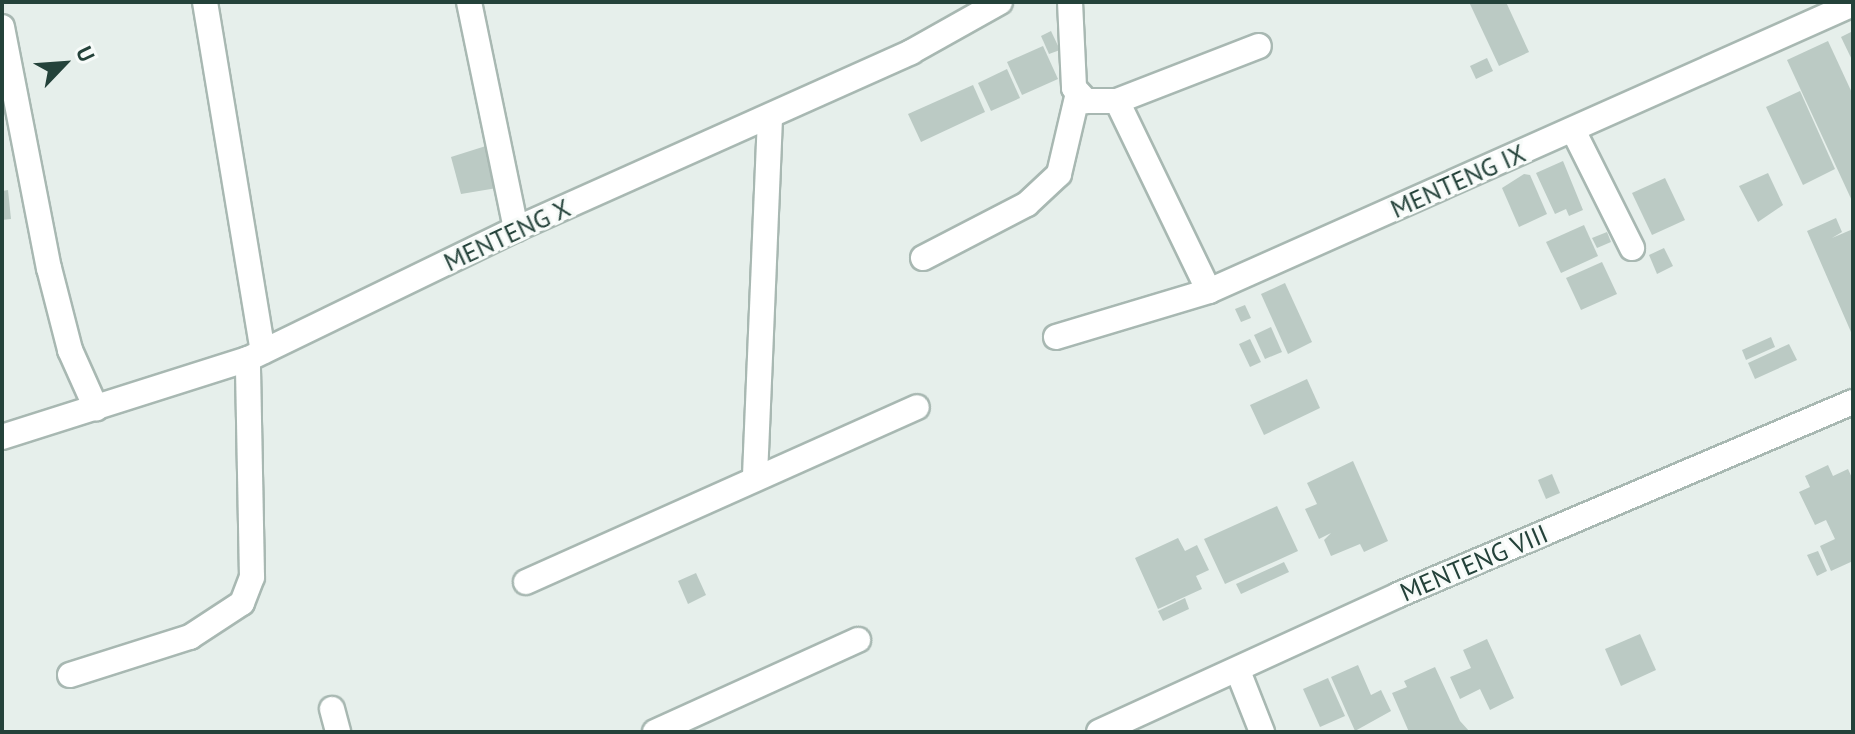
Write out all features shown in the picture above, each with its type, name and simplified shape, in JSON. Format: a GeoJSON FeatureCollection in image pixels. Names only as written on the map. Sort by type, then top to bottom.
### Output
{"type":"FeatureCollection","features":[{"type":"Feature","properties":{"kind":"street"},"geometry":{"type":"LineString","coordinates":[[70,675],[190,637],[242,603],[252,577],[256,355],[205,2]]}},
{"type":"Feature","properties":{"kind":"street"},"geometry":{"type":"LineString","coordinates":[[469,2],[516,229]]}},
{"type":"Feature","properties":{"kind":"street","name":"MENTENG X"},"geometry":{"type":"LineString","coordinates":[[2,437],[256,355],[516,229],[911,52],[1000,2]]}},
{"type":"Feature","properties":{"kind":"street"},"geometry":{"type":"LineString","coordinates":[[923,258],[1027,204],[1059,174],[1078,93],[1070,2]]}},
{"type":"Feature","properties":{"kind":"street","name":"MENTENG IX"},"geometry":{"type":"LineString","coordinates":[[1056,337],[1209,291],[1851,4]]}},
{"type":"Feature","properties":{"kind":"street"},"geometry":{"type":"LineString","coordinates":[[2,27],[53,282],[70,350],[96,408]]}},
{"type":"Feature","properties":{"kind":"street"},"geometry":{"type":"LineString","coordinates":[[1078,93],[1086,101],[1117,101],[1259,46]]}},
{"type":"Feature","properties":{"kind":"street"},"geometry":{"type":"LineString","coordinates":[[1117,101],[1209,291]]}},
{"type":"Feature","properties":{"kind":"street"},"geometry":{"type":"LineString","coordinates":[[755,476],[770,117]]}},
{"type":"Feature","properties":{"kind":"street"},"geometry":{"type":"LineString","coordinates":[[1573,130],[1632,248]]}},
{"type":"Feature","properties":{"kind":"street","name":"MENTENG VIII"},"geometry":{"type":"LineString","coordinates":[[1099,732],[1238,671],[1398,595],[1853,402]]}},
{"type":"Feature","properties":{"kind":"street"},"geometry":{"type":"LineString","coordinates":[[526,582],[755,476],[917,407]]}},
{"type":"Feature","properties":{"kind":"street"},"geometry":{"type":"LineString","coordinates":[[655,732],[690,725],[858,640]]}},
{"type":"Feature","properties":{"kind":"street"},"geometry":{"type":"LineString","coordinates":[[1238,671],[1262,732]]}},
{"type":"Feature","properties":{"kind":"building"},"geometry":{"type":"Polygon","coordinates":[[[1469,2],[1506,2],[1529,52],[1499,66],[1469,2]]]}},
{"type":"Feature","properties":{"kind":"building"},"geometry":{"type":"Polygon","coordinates":[[[1051,31],[1060,50],[1049,54],[1041,36],[1051,31]]]}},
{"type":"Feature","properties":{"kind":"building"},"geometry":{"type":"Polygon","coordinates":[[[1853,31],[1853,62],[1841,37],[1853,31]]]}},
{"type":"Feature","properties":{"kind":"building"},"geometry":{"type":"Polygon","coordinates":[[[1828,41],[1853,95],[1853,203],[1787,60],[1828,41]]]}},
{"type":"Feature","properties":{"kind":"building"},"geometry":{"type":"Polygon","coordinates":[[[1043,46],[1058,79],[1022,95],[1007,62],[1043,46]]]}},
{"type":"Feature","properties":{"kind":"building"},"geometry":{"type":"Polygon","coordinates":[[[1487,58],[1493,71],[1476,79],[1470,66],[1487,58]]]}},
{"type":"Feature","properties":{"kind":"building"},"geometry":{"type":"Polygon","coordinates":[[[1007,69],[1020,98],[991,111],[978,83],[1007,69]]]}},
{"type":"Feature","properties":{"kind":"building"},"geometry":{"type":"Polygon","coordinates":[[[973,85],[985,112],[921,142],[908,114],[973,85]]]}},
{"type":"Feature","properties":{"kind":"building"},"geometry":{"type":"Polygon","coordinates":[[[1800,91],[1835,169],[1803,185],[1766,107],[1800,91]]]}},
{"type":"Feature","properties":{"kind":"building"},"geometry":{"type":"Polygon","coordinates":[[[489,145],[497,188],[461,194],[451,157],[489,145]]]}},
{"type":"Feature","properties":{"kind":"building"},"geometry":{"type":"Polygon","coordinates":[[[1563,161],[1583,210],[1569,216],[1566,209],[1555,214],[1536,173],[1563,161]]]}},
{"type":"Feature","properties":{"kind":"building"},"geometry":{"type":"Polygon","coordinates":[[[1768,173],[1783,205],[1758,222],[1739,186],[1768,173]]]}},
{"type":"Feature","properties":{"kind":"building"},"geometry":{"type":"Polygon","coordinates":[[[1524,174],[1530,175],[1547,214],[1519,227],[1502,188],[1524,174]]]}},
{"type":"Feature","properties":{"kind":"building"},"geometry":{"type":"Polygon","coordinates":[[[1665,178],[1685,220],[1652,235],[1632,193],[1665,178]]]}},
{"type":"Feature","properties":{"kind":"building"},"geometry":{"type":"Polygon","coordinates":[[[8,190],[11,219],[2,220],[2,191],[8,190]]]}},
{"type":"Feature","properties":{"kind":"building"},"geometry":{"type":"Polygon","coordinates":[[[1836,218],[1842,232],[1832,238],[1853,229],[1851,332],[1807,231],[1836,218]]]}},
{"type":"Feature","properties":{"kind":"building"},"geometry":{"type":"Polygon","coordinates":[[[1584,225],[1598,256],[1561,273],[1546,242],[1584,225]]]}},
{"type":"Feature","properties":{"kind":"building"},"geometry":{"type":"Polygon","coordinates":[[[1607,232],[1611,242],[1597,248],[1592,238],[1607,232]]]}},
{"type":"Feature","properties":{"kind":"building"},"geometry":{"type":"Polygon","coordinates":[[[1664,248],[1673,266],[1657,274],[1649,255],[1664,248]]]}},
{"type":"Feature","properties":{"kind":"building"},"geometry":{"type":"Polygon","coordinates":[[[1602,262],[1617,294],[1581,310],[1566,278],[1602,262]]]}},
{"type":"Feature","properties":{"kind":"building"},"geometry":{"type":"Polygon","coordinates":[[[1285,283],[1312,342],[1288,354],[1261,294],[1285,283]]]}},
{"type":"Feature","properties":{"kind":"building"},"geometry":{"type":"Polygon","coordinates":[[[1245,305],[1251,318],[1241,322],[1235,309],[1245,305]]]}},
{"type":"Feature","properties":{"kind":"building"},"geometry":{"type":"Polygon","coordinates":[[[1271,327],[1282,352],[1265,359],[1254,335],[1271,327]]]}},
{"type":"Feature","properties":{"kind":"building"},"geometry":{"type":"Polygon","coordinates":[[[1771,337],[1775,347],[1746,360],[1742,350],[1771,337]]]}},
{"type":"Feature","properties":{"kind":"building"},"geometry":{"type":"Polygon","coordinates":[[[1250,339],[1261,362],[1250,367],[1239,344],[1250,339]]]}},
{"type":"Feature","properties":{"kind":"building"},"geometry":{"type":"Polygon","coordinates":[[[1789,344],[1797,360],[1755,379],[1748,363],[1789,344]]]}},
{"type":"Feature","properties":{"kind":"building"},"geometry":{"type":"Polygon","coordinates":[[[1307,379],[1320,408],[1264,435],[1250,405],[1307,379]]]}},
{"type":"Feature","properties":{"kind":"building"},"geometry":{"type":"Polygon","coordinates":[[[1353,461],[1388,541],[1364,552],[1360,544],[1331,556],[1324,540],[1331,533],[1319,539],[1305,509],[1317,504],[1307,483],[1353,461]]]}},
{"type":"Feature","properties":{"kind":"building"},"geometry":{"type":"Polygon","coordinates":[[[1828,465],[1833,476],[1848,469],[1853,480],[1853,561],[1831,571],[1820,546],[1835,539],[1826,520],[1815,525],[1799,492],[1810,487],[1805,476],[1828,465]]]}},
{"type":"Feature","properties":{"kind":"building"},"geometry":{"type":"Polygon","coordinates":[[[1552,474],[1560,493],[1546,499],[1538,480],[1552,474]]]}},
{"type":"Feature","properties":{"kind":"building"},"geometry":{"type":"Polygon","coordinates":[[[1277,506],[1298,551],[1225,584],[1204,539],[1277,506]]]}},
{"type":"Feature","properties":{"kind":"building"},"geometry":{"type":"Polygon","coordinates":[[[1178,538],[1185,551],[1197,545],[1209,570],[1196,576],[1202,589],[1158,609],[1135,558],[1178,538]]]}},
{"type":"Feature","properties":{"kind":"building"},"geometry":{"type":"Polygon","coordinates":[[[1818,551],[1827,571],[1817,576],[1807,555],[1818,551]]]}},
{"type":"Feature","properties":{"kind":"building"},"geometry":{"type":"Polygon","coordinates":[[[1284,562],[1289,572],[1241,594],[1236,584],[1284,562]]]}},
{"type":"Feature","properties":{"kind":"building"},"geometry":{"type":"Polygon","coordinates":[[[696,573],[706,595],[688,604],[678,581],[696,573]]]}},
{"type":"Feature","properties":{"kind":"building"},"geometry":{"type":"Polygon","coordinates":[[[1185,598],[1189,609],[1163,621],[1158,611],[1185,598]]]}},
{"type":"Feature","properties":{"kind":"building"},"geometry":{"type":"Polygon","coordinates":[[[1640,634],[1656,670],[1621,686],[1605,649],[1640,634]]]}},
{"type":"Feature","properties":{"kind":"building"},"geometry":{"type":"Polygon","coordinates":[[[1487,639],[1514,698],[1490,710],[1480,689],[1460,699],[1450,677],[1471,668],[1463,650],[1487,639]]]}},
{"type":"Feature","properties":{"kind":"building"},"geometry":{"type":"Polygon","coordinates":[[[1358,665],[1371,695],[1381,690],[1391,711],[1355,731],[1331,677],[1358,665]]]}},
{"type":"Feature","properties":{"kind":"building"},"geometry":{"type":"Polygon","coordinates":[[[1435,667],[1460,721],[1470,732],[1409,732],[1392,693],[1407,687],[1404,681],[1435,667]]]}},
{"type":"Feature","properties":{"kind":"building"},"geometry":{"type":"Polygon","coordinates":[[[1328,678],[1345,716],[1320,727],[1303,689],[1328,678]]]}}]}
